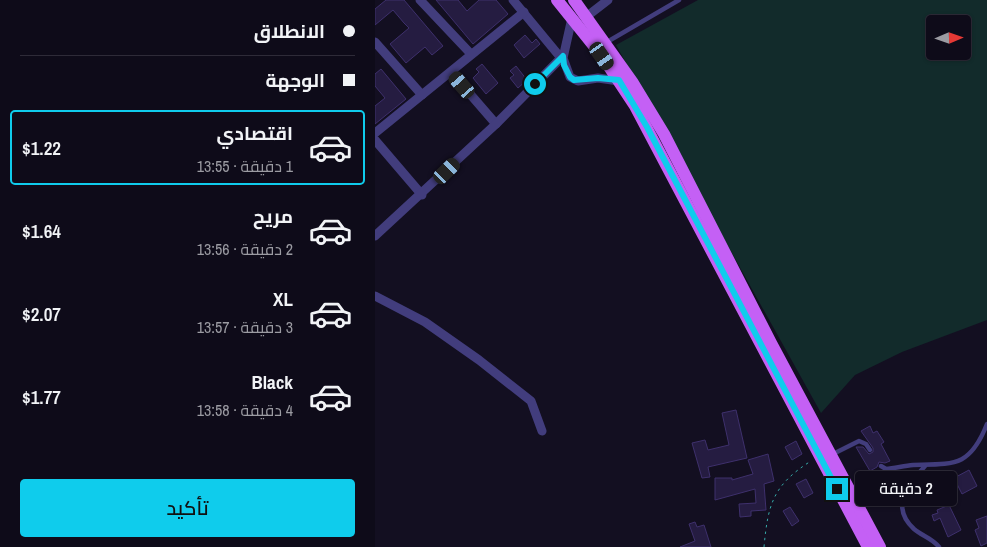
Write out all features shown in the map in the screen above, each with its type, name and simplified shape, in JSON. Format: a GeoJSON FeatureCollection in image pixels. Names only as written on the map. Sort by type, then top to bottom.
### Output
{"type":"FeatureCollection","features":[{"type":"Feature","properties":{"kind":"main road"},"geometry":{"type":"LineString","coordinates":[[557,0],[619,80],[647,127],[826,455],[880,547]]}},
{"type":"Feature","properties":{"kind":"main road"},"geometry":{"type":"LineString","coordinates":[[574,0],[633,83],[663,134],[771,343],[826,455],[868,547]]}},
{"type":"Feature","properties":{"kind":"street"},"geometry":{"type":"LineString","coordinates":[[421,0],[471,54]]}},
{"type":"Feature","properties":{"kind":"street"},"geometry":{"type":"LineString","coordinates":[[513,0],[562,57],[570,77],[574,80],[598,78],[619,80]]}},
{"type":"Feature","properties":{"kind":"street"},"geometry":{"type":"LineString","coordinates":[[586,17],[608,0]]}},
{"type":"Feature","properties":{"kind":"street"},"geometry":{"type":"LineString","coordinates":[[375,133],[524,12]]}},
{"type":"Feature","properties":{"kind":"street"},"geometry":{"type":"LineString","coordinates":[[375,236],[422,195],[562,57],[572,18]]}},
{"type":"Feature","properties":{"kind":"street"},"geometry":{"type":"LineString","coordinates":[[375,42],[422,95]]}},
{"type":"Feature","properties":{"kind":"street"},"geometry":{"type":"LineString","coordinates":[[451,72],[496,124]]}},
{"type":"Feature","properties":{"kind":"street"},"geometry":{"type":"LineString","coordinates":[[375,140],[422,195]]}},
{"type":"Feature","properties":{"kind":"street"},"geometry":{"type":"LineString","coordinates":[[375,296],[425,322],[479,360],[531,401],[542,431]]}},
{"type":"Feature","properties":{"kind":"lane"},"geometry":{"type":"LineString","coordinates":[[605,43],[679,0]]}},
{"type":"Feature","properties":{"kind":"lane"},"geometry":{"type":"LineString","coordinates":[[881,466],[886,469],[913,465],[925,466],[950,463],[965,458],[976,448],[987,424]]}},
{"type":"Feature","properties":{"kind":"lane"},"geometry":{"type":"LineString","coordinates":[[826,455],[859,442],[866,444],[870,450]]}},
{"type":"Feature","properties":{"kind":"lane"},"geometry":{"type":"LineString","coordinates":[[925,466],[905,490],[902,499],[903,509],[913,529],[930,538],[939,547]]}},
{"type":"Feature","properties":{"kind":"path"},"geometry":{"type":"LineString","coordinates":[[764,547],[767,517],[777,492],[792,473],[826,455]]}},
{"type":"Feature","properties":{"kind":"green space"},"geometry":{"type":"Polygon","coordinates":[[[698,0],[987,0],[987,320],[902,352],[855,375],[821,413],[616,45],[698,0]]]}},
{"type":"Feature","properties":{"kind":"building"},"geometry":{"type":"Polygon","coordinates":[[[386,0],[404,0],[443,46],[432,55],[425,47],[406,63],[390,44],[409,28],[393,10],[375,25],[375,9],[386,0]]]}},
{"type":"Feature","properties":{"kind":"building"},"geometry":{"type":"Polygon","coordinates":[[[436,0],[458,0],[467,11],[479,0],[496,0],[508,14],[473,44],[436,0]]]}},
{"type":"Feature","properties":{"kind":"building"},"geometry":{"type":"Polygon","coordinates":[[[525,35],[532,43],[536,39],[540,44],[524,58],[514,45],[525,35]]]}},
{"type":"Feature","properties":{"kind":"building"},"geometry":{"type":"Polygon","coordinates":[[[482,64],[498,83],[486,94],[473,78],[479,72],[476,69],[482,64]]]}},
{"type":"Feature","properties":{"kind":"building"},"geometry":{"type":"Polygon","coordinates":[[[516,66],[527,80],[518,88],[510,78],[514,75],[510,71],[516,66]]]}},
{"type":"Feature","properties":{"kind":"building"},"geometry":{"type":"Polygon","coordinates":[[[381,69],[406,99],[375,124],[375,106],[385,98],[375,86],[375,74],[381,69]]]}},
{"type":"Feature","properties":{"kind":"building"},"geometry":{"type":"Polygon","coordinates":[[[736,410],[747,458],[708,467],[710,477],[702,478],[692,443],[705,440],[708,450],[729,445],[722,413],[736,410]]]}},
{"type":"Feature","properties":{"kind":"building"},"geometry":{"type":"Polygon","coordinates":[[[870,426],[873,433],[877,431],[884,442],[881,444],[890,461],[885,463],[879,462],[877,467],[870,471],[856,447],[863,447],[869,454],[873,452],[873,448],[861,431],[870,426]]]}},
{"type":"Feature","properties":{"kind":"building"},"geometry":{"type":"Polygon","coordinates":[[[796,441],[802,454],[792,460],[785,447],[796,441]]]}},
{"type":"Feature","properties":{"kind":"building"},"geometry":{"type":"Polygon","coordinates":[[[768,454],[774,481],[764,484],[766,510],[751,511],[751,516],[740,517],[739,504],[756,503],[755,489],[715,500],[715,478],[732,478],[732,480],[753,474],[748,460],[768,454]]]}},
{"type":"Feature","properties":{"kind":"building"},"geometry":{"type":"Polygon","coordinates":[[[969,470],[977,486],[962,494],[954,478],[969,470]]]}},
{"type":"Feature","properties":{"kind":"building"},"geometry":{"type":"Polygon","coordinates":[[[806,479],[813,493],[804,498],[796,484],[806,479]]]}},
{"type":"Feature","properties":{"kind":"building"},"geometry":{"type":"Polygon","coordinates":[[[949,505],[961,530],[948,537],[940,518],[934,521],[932,515],[938,513],[937,510],[949,505]]]}},
{"type":"Feature","properties":{"kind":"building"},"geometry":{"type":"Polygon","coordinates":[[[790,507],[799,521],[792,526],[783,511],[790,507]]]}},
{"type":"Feature","properties":{"kind":"building"},"geometry":{"type":"Polygon","coordinates":[[[987,516],[987,543],[981,546],[975,530],[979,528],[976,520],[987,516]]]}},
{"type":"Feature","properties":{"kind":"building"},"geometry":{"type":"Polygon","coordinates":[[[695,522],[697,527],[704,525],[711,547],[680,547],[695,541],[689,524],[695,522]]]}},
{"type":"Feature","properties":{"kind":"route"},"geometry":{"type":"LineString","coordinates":[[535,84],[563,56],[564,65],[570,77],[574,80],[598,78],[619,80],[647,127],[837,489]]}}]}
